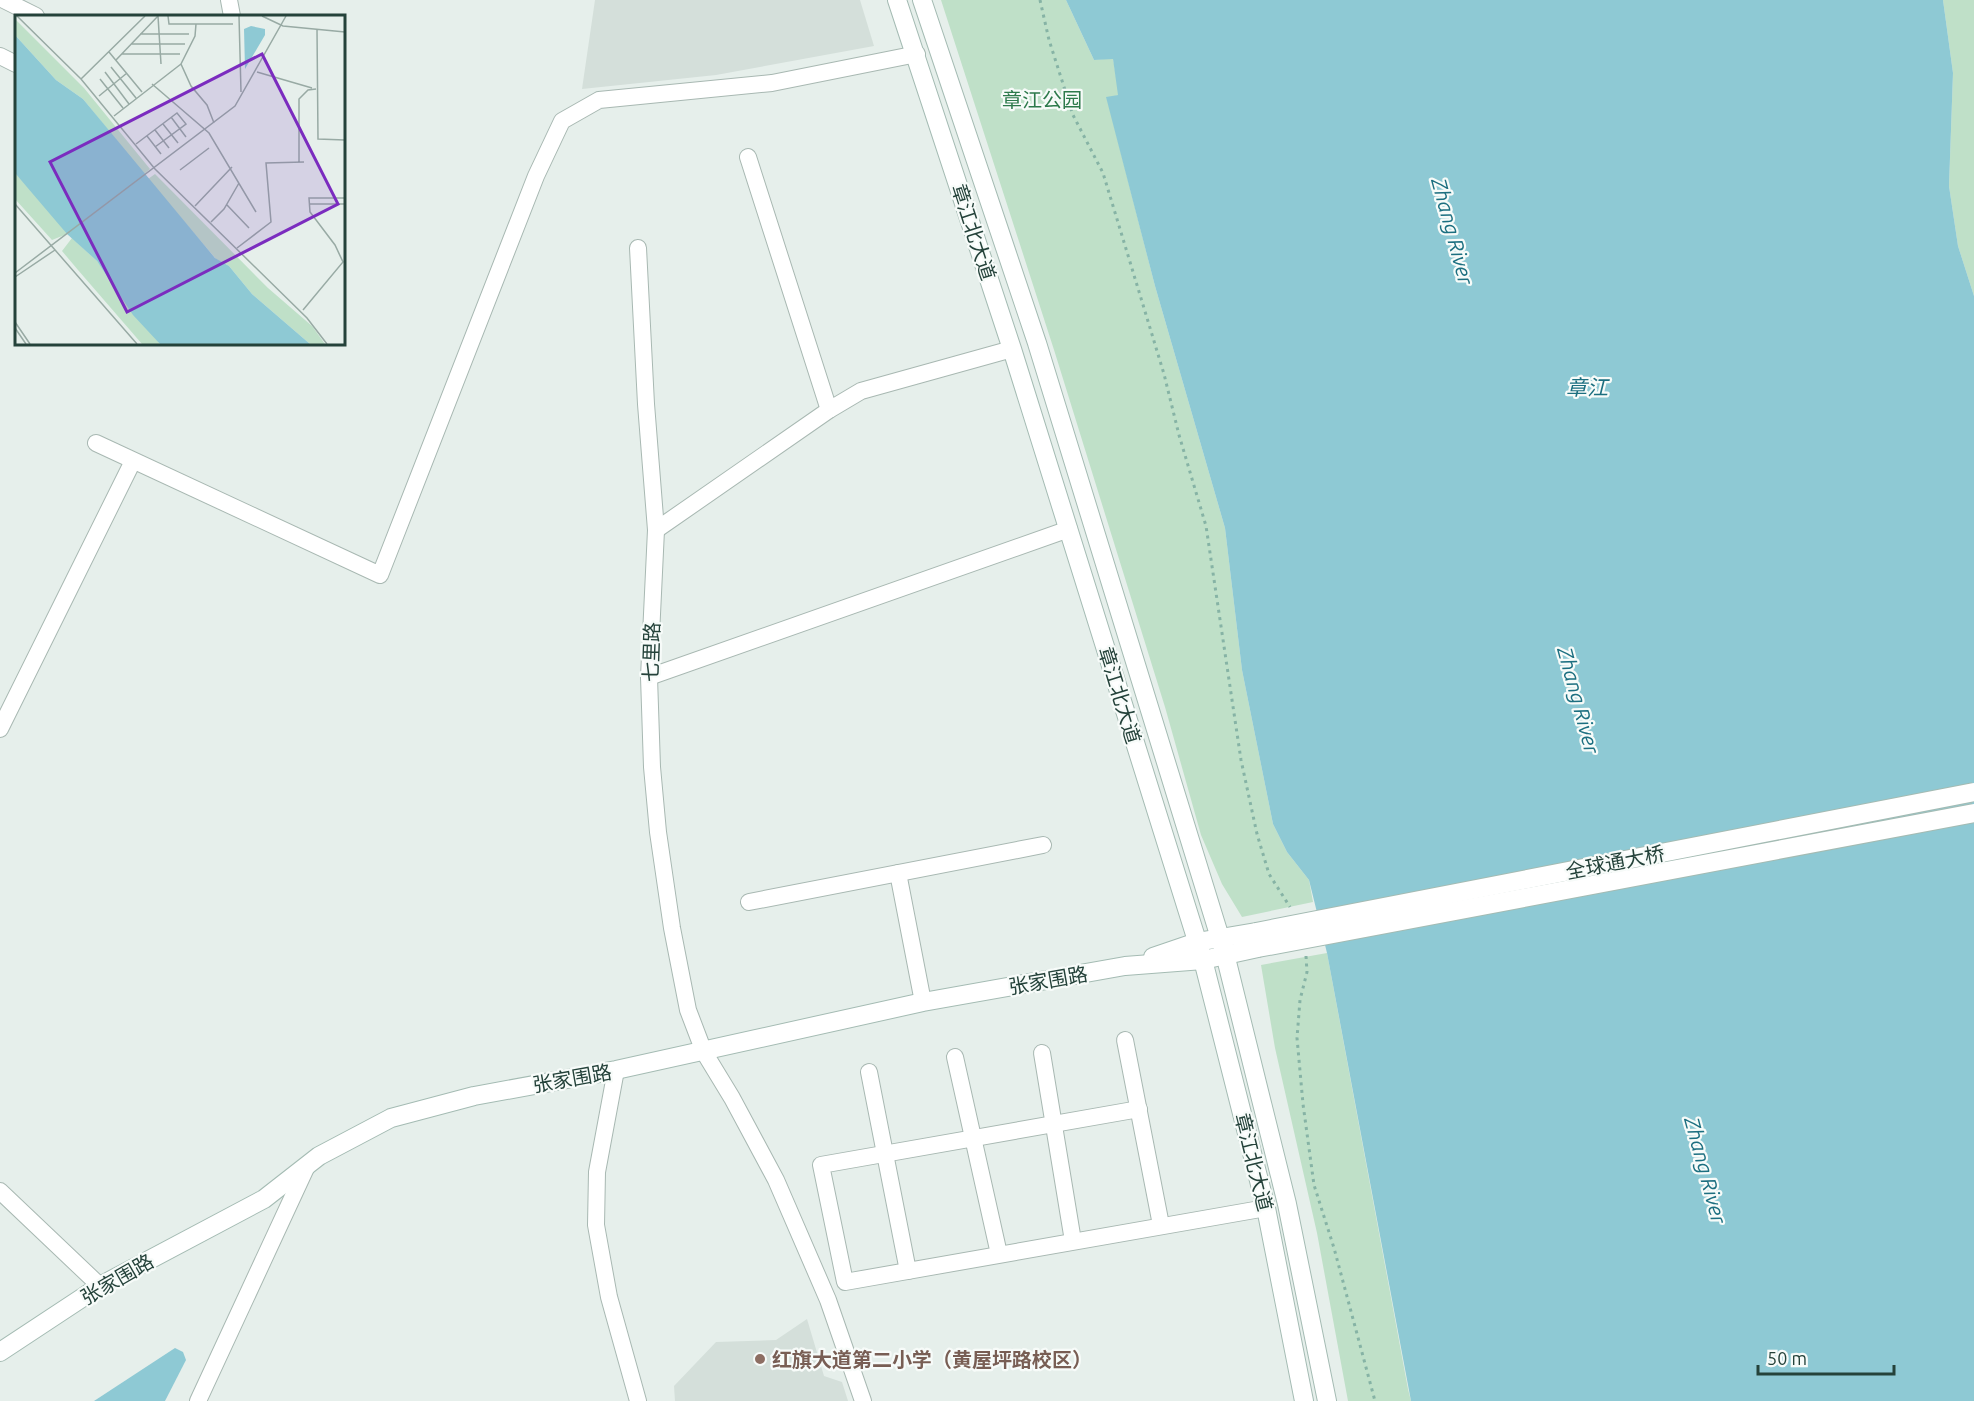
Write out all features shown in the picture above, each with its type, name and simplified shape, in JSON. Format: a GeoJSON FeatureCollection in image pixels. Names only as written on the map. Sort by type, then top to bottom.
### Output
{"type":"FeatureCollection","features":[{"type":"Feature","properties":{"kind":"main road","name":"章江北大道"},"geometry":{"type":"LineString","coordinates":[[897,0],[917,54],[1012,349],[1200,951],[1266,1208],[1304,1401]]}},
{"type":"Feature","properties":{"kind":"main road","name":"章江北大道"},"geometry":{"type":"LineString","coordinates":[[922,0],[1037,343],[1222,946],[1287,1204],[1327,1401]]}},
{"type":"Feature","properties":{"kind":"main road","name":"全球通大桥"},"geometry":{"type":"LineString","coordinates":[[1257,940],[1974,792]]}},
{"type":"Feature","properties":{"kind":"main road","name":"全球通大桥"},"geometry":{"type":"LineString","coordinates":[[1257,940],[1974,813]]}},
{"type":"Feature","properties":{"kind":"main road","name":"张家围路"},"geometry":{"type":"LineString","coordinates":[[0,1352],[100,1286],[264,1199],[319,1156],[391,1118],[474,1096],[704,1052],[923,1002],[1257,940]]}},
{"type":"Feature","properties":{"kind":"street"},"geometry":{"type":"LineString","coordinates":[[4,0],[34,15]]}},
{"type":"Feature","properties":{"kind":"street"},"geometry":{"type":"LineString","coordinates":[[229,0],[232,15]]}},
{"type":"Feature","properties":{"kind":"street"},"geometry":{"type":"LineString","coordinates":[[96,443],[380,575],[536,176],[562,121],[599,100],[772,83],[917,54]]}},
{"type":"Feature","properties":{"kind":"street"},"geometry":{"type":"LineString","coordinates":[[0,56],[15,64]]}},
{"type":"Feature","properties":{"kind":"street"},"geometry":{"type":"LineString","coordinates":[[748,157],[829,410]]}},
{"type":"Feature","properties":{"kind":"street","name":"七里路"},"geometry":{"type":"LineString","coordinates":[[638,248],[646,404],[656,530],[649,677],[652,767],[658,832],[672,928],[688,1010],[704,1052],[732,1098],[776,1180],[828,1300],[863,1401]]}},
{"type":"Feature","properties":{"kind":"street"},"geometry":{"type":"LineString","coordinates":[[656,530],[829,410],[861,391],[1012,349]]}},
{"type":"Feature","properties":{"kind":"street"},"geometry":{"type":"LineString","coordinates":[[0,729],[133,460]]}},
{"type":"Feature","properties":{"kind":"street"},"geometry":{"type":"LineString","coordinates":[[649,677],[1069,529]]}},
{"type":"Feature","properties":{"kind":"street"},"geometry":{"type":"LineString","coordinates":[[749,902],[1043,845]]}},
{"type":"Feature","properties":{"kind":"street"},"geometry":{"type":"LineString","coordinates":[[898,873],[923,1002]]}},
{"type":"Feature","properties":{"kind":"street"},"geometry":{"type":"LineString","coordinates":[[1125,1040],[1161,1225]]}},
{"type":"Feature","properties":{"kind":"street"},"geometry":{"type":"LineString","coordinates":[[1042,1053],[1073,1241]]}},
{"type":"Feature","properties":{"kind":"street"},"geometry":{"type":"LineString","coordinates":[[955,1057],[999,1254]]}},
{"type":"Feature","properties":{"kind":"street"},"geometry":{"type":"LineString","coordinates":[[616,1070],[597,1172],[596,1225],[609,1297],[638,1401]]}},
{"type":"Feature","properties":{"kind":"street"},"geometry":{"type":"LineString","coordinates":[[869,1072],[908,1271]]}},
{"type":"Feature","properties":{"kind":"street"},"geometry":{"type":"LineString","coordinates":[[1139,1109],[821,1165],[845,1282],[1266,1208]]}},
{"type":"Feature","properties":{"kind":"street"},"geometry":{"type":"LineString","coordinates":[[198,1401],[307,1166]]}},
{"type":"Feature","properties":{"kind":"street"},"geometry":{"type":"LineString","coordinates":[[0,1191],[100,1286]]}},
{"type":"Feature","properties":{"kind":"path"},"geometry":{"type":"LineString","coordinates":[[1040,0],[1049,39],[1073,115],[1107,184],[1164,374],[1206,526],[1241,760],[1255,823],[1269,874],[1292,912]]}},
{"type":"Feature","properties":{"kind":"path"},"geometry":{"type":"LineString","coordinates":[[1305,949],[1307,972],[1300,1000],[1297,1038],[1314,1185],[1334,1248],[1375,1401]]}},
{"type":"Feature","properties":{"kind":"shaded area"},"geometry":{"type":"Polygon","coordinates":[[[595,0],[860,0],[874,46],[716,75],[582,89],[595,0]]]}},
{"type":"Feature","properties":{"kind":"shaded area","name":"红旗大道第二小学（黄屋坪路校区）"},"geometry":{"type":"Polygon","coordinates":[[[807,1319],[824,1376],[842,1382],[848,1401],[675,1401],[674,1386],[716,1342],[776,1340],[807,1319]]]}},
{"type":"Feature","properties":{"kind":"green space","name":"章江公园"},"geometry":{"type":"Polygon","coordinates":[[[941,0],[1066,0],[1094,60],[1113,58],[1119,95],[1107,98],[1155,286],[1225,528],[1242,670],[1273,824],[1287,852],[1309,880],[1313,902],[1242,917],[1222,884],[1201,835],[1165,707],[1055,353],[941,0]]]}},
{"type":"Feature","properties":{"kind":"green space"},"geometry":{"type":"Polygon","coordinates":[[[1943,0],[1974,0],[1974,296],[1958,246],[1949,186],[1953,73],[1943,0]]]}},
{"type":"Feature","properties":{"kind":"green space"},"geometry":{"type":"Polygon","coordinates":[[[1327,953],[1411,1401],[1348,1401],[1317,1233],[1275,1048],[1261,965],[1327,953]]]}},
{"type":"Feature","properties":{"kind":"water","name":"章江"},"geometry":{"type":"Polygon","coordinates":[[[1066,0],[1943,0],[1953,73],[1949,186],[1958,246],[1974,296],[1974,1401],[1411,1401],[1327,953],[1309,880],[1287,852],[1273,824],[1242,670],[1225,528],[1155,286],[1106,97],[1118,95],[1113,59],[1094,60],[1066,0]]]}},
{"type":"Feature","properties":{"kind":"water"},"geometry":{"type":"Polygon","coordinates":[[[175,1348],[183,1352],[186,1360],[165,1401],[94,1401],[175,1348]]]}},
{"type":"Feature","properties":{"kind":"place","name":"红旗大道第二小学（黄屋坪路校区）"},"geometry":{"type":"Point","coordinates":[760,1359]}},
{"type":"Feature","properties":{"kind":"water label","name":"Zhang River"},"geometry":{"type":"Point","coordinates":[1453,231]}},
{"type":"Feature","properties":{"kind":"water label","name":"Zhang River"},"geometry":{"type":"Point","coordinates":[1579,700]}},
{"type":"Feature","properties":{"kind":"water label","name":"Zhang River"},"geometry":{"type":"Point","coordinates":[1706,1170]}}]}
